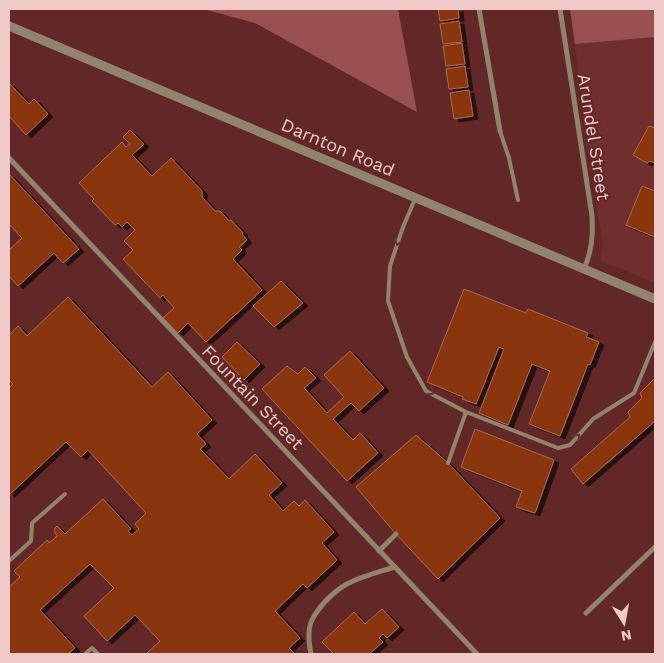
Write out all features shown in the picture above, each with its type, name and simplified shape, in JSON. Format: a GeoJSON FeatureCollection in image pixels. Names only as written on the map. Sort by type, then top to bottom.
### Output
{"type":"FeatureCollection","features":[{"type":"Feature","properties":{"kind":"street"},"geometry":{"type":"LineString","coordinates":[[479,9],[500,132]]}},
{"type":"Feature","properties":{"kind":"street","name":"Arundel Street"},"geometry":{"type":"LineString","coordinates":[[560,9],[592,216],[593,238],[584,269]]}},
{"type":"Feature","properties":{"kind":"street","name":"Darnton Road"},"geometry":{"type":"LineString","coordinates":[[9,26],[655,298]]}},
{"type":"Feature","properties":{"kind":"street","name":"Fountain Street"},"geometry":{"type":"LineString","coordinates":[[9,158],[477,654]]}},
{"type":"Feature","properties":{"kind":"street"},"geometry":{"type":"LineString","coordinates":[[379,551],[396,534]]}},
{"type":"Feature","properties":{"kind":"street"},"geometry":{"type":"LineString","coordinates":[[586,612],[655,547]]}},
{"type":"Feature","properties":{"kind":"street"},"geometry":{"type":"LineString","coordinates":[[311,654],[308,642],[312,621],[326,601],[346,584],[395,567]]}},
{"type":"Feature","properties":{"kind":"lane"},"geometry":{"type":"LineString","coordinates":[[500,132],[509,158],[518,200]]}},
{"type":"Feature","properties":{"kind":"lane"},"geometry":{"type":"LineString","coordinates":[[416,197],[403,227],[390,266],[388,301],[407,357],[426,390],[466,412],[558,448],[570,445],[593,419],[634,394],[655,342]]}},
{"type":"Feature","properties":{"kind":"lane"},"geometry":{"type":"LineString","coordinates":[[448,463],[466,412]]}},
{"type":"Feature","properties":{"kind":"lane"},"geometry":{"type":"LineString","coordinates":[[9,561],[31,541],[32,523],[65,494]]}},
{"type":"Feature","properties":{"kind":"lane"},"geometry":{"type":"LineString","coordinates":[[85,654],[92,648],[98,654]]}},
{"type":"Feature","properties":{"kind":"shaded area"},"geometry":{"type":"Polygon","coordinates":[[[203,9],[398,9],[417,112],[255,23],[203,9]]]}},
{"type":"Feature","properties":{"kind":"shaded area"},"geometry":{"type":"Polygon","coordinates":[[[570,9],[655,9],[655,283],[600,260],[603,247],[570,9]]]}},
{"type":"Feature","properties":{"kind":"shaded area"},"geometry":{"type":"Polygon","coordinates":[[[570,9],[655,9],[655,37],[575,44],[570,9]]]}},
{"type":"Feature","properties":{"kind":"building"},"geometry":{"type":"Polygon","coordinates":[[[438,9],[458,9],[459,18],[440,21],[438,9]]]}},
{"type":"Feature","properties":{"kind":"building"},"geometry":{"type":"Polygon","coordinates":[[[459,21],[462,42],[443,44],[440,24],[459,21]]]}},
{"type":"Feature","properties":{"kind":"building"},"geometry":{"type":"Polygon","coordinates":[[[462,43],[465,64],[446,66],[443,46],[462,43]]]}},
{"type":"Feature","properties":{"kind":"building"},"geometry":{"type":"Polygon","coordinates":[[[465,66],[468,87],[449,89],[446,69],[465,66]]]}},
{"type":"Feature","properties":{"kind":"building"},"geometry":{"type":"Polygon","coordinates":[[[9,83],[29,104],[34,99],[48,114],[26,135],[9,116],[9,83]]]}},
{"type":"Feature","properties":{"kind":"building"},"geometry":{"type":"Polygon","coordinates":[[[469,90],[473,116],[454,119],[450,93],[469,90]]]}},
{"type":"Feature","properties":{"kind":"building"},"geometry":{"type":"Polygon","coordinates":[[[649,126],[655,128],[655,163],[650,161],[647,163],[633,155],[649,126]]]}},
{"type":"Feature","properties":{"kind":"building"},"geometry":{"type":"Polygon","coordinates":[[[130,130],[144,144],[132,155],[152,176],[171,158],[202,191],[202,197],[215,211],[220,211],[229,221],[231,220],[247,240],[239,247],[242,250],[233,259],[262,290],[206,342],[188,323],[178,333],[163,318],[174,308],[163,295],[160,298],[123,259],[133,250],[124,241],[135,230],[127,222],[122,227],[118,223],[115,225],[92,201],[94,199],[79,183],[122,142],[126,147],[130,144],[123,137],[130,130]]]}},
{"type":"Feature","properties":{"kind":"building"},"geometry":{"type":"Polygon","coordinates":[[[9,174],[79,249],[63,263],[54,253],[18,286],[9,276],[9,250],[22,238],[9,224],[9,174]]]}},
{"type":"Feature","properties":{"kind":"building"},"geometry":{"type":"Polygon","coordinates":[[[642,186],[655,191],[655,237],[626,225],[642,186]]]}},
{"type":"Feature","properties":{"kind":"building"},"geometry":{"type":"Polygon","coordinates":[[[281,281],[303,303],[274,327],[253,306],[281,281]]]}},
{"type":"Feature","properties":{"kind":"building"},"geometry":{"type":"Polygon","coordinates":[[[464,289],[526,313],[528,309],[588,333],[586,337],[599,342],[590,365],[588,364],[560,436],[529,424],[550,371],[532,364],[508,425],[479,413],[504,349],[499,347],[476,404],[427,382],[464,289]]]}},
{"type":"Feature","properties":{"kind":"building"},"geometry":{"type":"Polygon","coordinates":[[[68,297],[152,387],[168,372],[212,420],[197,434],[206,444],[200,449],[229,479],[255,454],[282,483],[269,495],[283,511],[294,501],[299,506],[305,500],[334,532],[322,543],[337,560],[307,588],[303,584],[275,611],[300,638],[289,648],[295,654],[146,654],[160,641],[135,615],[107,641],[84,616],[114,588],[90,564],[40,610],[75,648],[68,654],[9,654],[9,587],[20,577],[14,571],[47,540],[49,543],[57,536],[54,531],[55,528],[57,526],[65,534],[103,499],[131,529],[128,531],[132,535],[139,529],[135,524],[146,513],[88,450],[81,457],[66,442],[9,495],[9,388],[13,384],[9,380],[9,335],[18,326],[27,336],[68,297]]]}},
{"type":"Feature","properties":{"kind":"building"},"geometry":{"type":"Polygon","coordinates":[[[237,342],[260,364],[244,380],[222,357],[237,342]]]}},
{"type":"Feature","properties":{"kind":"building"},"geometry":{"type":"Polygon","coordinates":[[[350,351],[384,388],[359,411],[351,403],[333,419],[353,440],[360,433],[378,453],[347,481],[262,389],[287,366],[298,374],[305,367],[316,378],[304,388],[327,413],[344,397],[324,375],[350,351]]]}},
{"type":"Feature","properties":{"kind":"building"},"geometry":{"type":"Polygon","coordinates":[[[655,378],[655,421],[583,484],[571,469],[630,417],[628,412],[642,398],[640,393],[655,378]]]}},
{"type":"Feature","properties":{"kind":"building"},"geometry":{"type":"Polygon","coordinates":[[[475,429],[554,460],[535,513],[516,507],[522,491],[461,467],[475,429]]]}},
{"type":"Feature","properties":{"kind":"building"},"geometry":{"type":"Polygon","coordinates":[[[416,435],[448,463],[500,518],[438,579],[356,487],[416,435]]]}},
{"type":"Feature","properties":{"kind":"building"},"geometry":{"type":"Polygon","coordinates":[[[382,609],[399,627],[387,638],[383,634],[379,638],[383,642],[369,654],[334,654],[322,642],[354,612],[365,624],[382,609]]]}}]}
